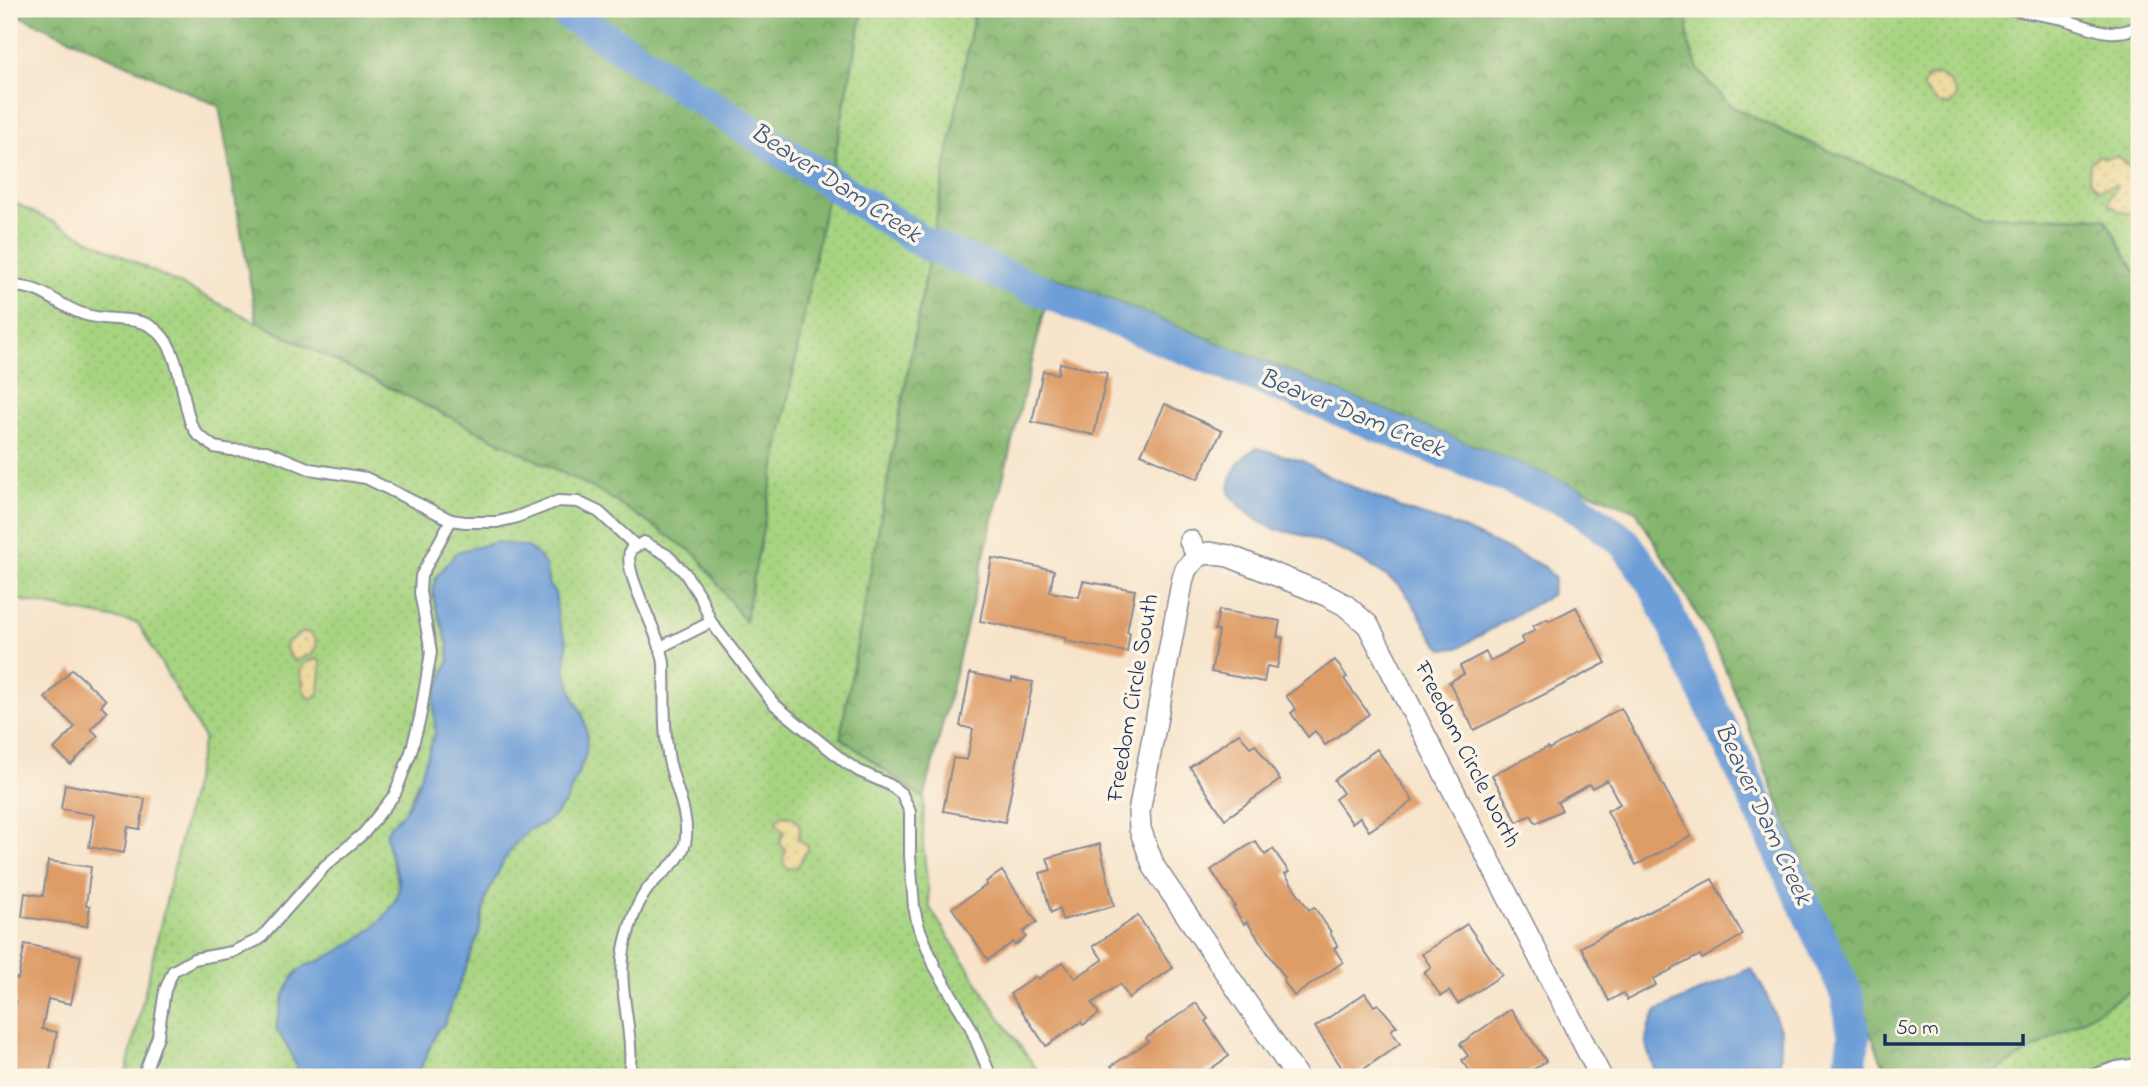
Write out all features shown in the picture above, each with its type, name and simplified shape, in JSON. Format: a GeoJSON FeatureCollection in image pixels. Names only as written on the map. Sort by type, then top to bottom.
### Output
{"type":"FeatureCollection","features":[{"type":"Feature","properties":{"kind":"street","name":"Freedom Circle South"},"geometry":{"type":"LineString","coordinates":[[1194,548],[1182,578],[1139,812],[1140,829],[1154,867],[1297,1077]]}},
{"type":"Feature","properties":{"kind":"street","name":"Freedom Circle North"},"geometry":{"type":"LineString","coordinates":[[1194,548],[1229,556],[1314,590],[1345,605],[1368,625],[1601,1077]]}},
{"type":"Feature","properties":{"kind":"lane"},"geometry":{"type":"LineString","coordinates":[[2009,9],[2072,22],[2109,34],[2130,31],[2139,26]]}},
{"type":"Feature","properties":{"kind":"lane"},"geometry":{"type":"LineString","coordinates":[[9,286],[32,287],[92,317],[136,321],[159,332],[171,351],[191,424],[208,444],[222,450],[267,451],[310,469],[366,478],[451,520],[465,523],[497,522],[568,500],[599,512],[635,545]]}},
{"type":"Feature","properties":{"kind":"lane"},"geometry":{"type":"LineString","coordinates":[[144,1077],[158,1036],[165,990],[173,971],[194,959],[232,952],[260,940],[325,866],[369,827],[395,794],[420,719],[431,652],[421,576],[451,520]]}},
{"type":"Feature","properties":{"kind":"lane"},"geometry":{"type":"LineString","coordinates":[[629,1077],[631,1042],[621,973],[625,942],[643,897],[654,881],[674,864],[686,840],[684,813],[668,759],[661,647],[631,568],[629,553],[635,545],[644,542],[677,563],[694,586],[711,622],[774,704],[845,762],[898,789],[902,794],[909,812],[914,907],[918,925],[935,967],[970,1026],[991,1077]]}},
{"type":"Feature","properties":{"kind":"lane"},"geometry":{"type":"LineString","coordinates":[[661,647],[711,622]]}},
{"type":"Feature","properties":{"kind":"lane"},"geometry":{"type":"LineString","coordinates":[[2087,1077],[2106,1070],[2139,1064]]}},
{"type":"Feature","properties":{"kind":"green space"},"geometry":{"type":"Polygon","coordinates":[[[9,9],[863,9],[745,622],[697,555],[603,493],[257,322],[219,106],[9,9]]]}},
{"type":"Feature","properties":{"kind":"green space"},"geometry":{"type":"Polygon","coordinates":[[[863,9],[975,9],[840,737],[924,799],[923,844],[930,908],[997,1013],[1042,1077],[409,1077],[420,1069],[438,1029],[479,933],[486,897],[504,860],[530,829],[555,815],[566,802],[586,754],[587,734],[583,715],[574,698],[565,669],[567,643],[558,619],[555,593],[549,586],[545,565],[433,589],[434,601],[448,644],[449,660],[434,698],[435,733],[428,759],[405,811],[390,826],[387,844],[399,887],[395,902],[382,920],[362,937],[295,974],[282,1000],[276,1028],[291,1053],[300,1077],[125,1077],[204,738],[138,623],[9,598],[9,200],[603,493],[697,555],[745,621],[863,9]]]}},
{"type":"Feature","properties":{"kind":"green space"},"geometry":{"type":"Polygon","coordinates":[[[975,9],[1688,9],[1688,41],[1699,71],[1731,106],[1779,130],[1986,216],[2105,218],[2139,278],[2139,986],[1986,1077],[1888,1077],[1718,651],[1636,511],[1053,276],[924,799],[840,737],[975,9]]]}},
{"type":"Feature","properties":{"kind":"green space"},"geometry":{"type":"Polygon","coordinates":[[[1688,9],[2139,9],[2139,278],[2105,218],[1986,216],[1779,130],[1731,106],[1699,71],[1688,41],[1688,9]]]}},
{"type":"Feature","properties":{"kind":"green space"},"geometry":{"type":"Polygon","coordinates":[[[2139,986],[2139,1077],[1986,1077],[2139,986]]]}},
{"type":"Feature","properties":{"kind":"sand"},"geometry":{"type":"Polygon","coordinates":[[[1938,75],[1948,81],[1955,90],[1956,98],[1950,106],[1938,103],[1922,88],[1928,77],[1938,75]]]}},
{"type":"Feature","properties":{"kind":"sand"},"geometry":{"type":"Polygon","coordinates":[[[2099,155],[2106,158],[2118,156],[2134,173],[2139,192],[2139,209],[2136,212],[2124,212],[2109,204],[2116,184],[2099,190],[2089,179],[2090,163],[2099,155]]]}},
{"type":"Feature","properties":{"kind":"sand"},"geometry":{"type":"Polygon","coordinates":[[[303,632],[313,637],[316,648],[311,655],[294,661],[287,652],[286,643],[303,632]]]}},
{"type":"Feature","properties":{"kind":"sand"},"geometry":{"type":"Polygon","coordinates":[[[316,659],[321,665],[319,693],[309,698],[304,691],[300,669],[306,662],[316,659]]]}},
{"type":"Feature","properties":{"kind":"sand"},"geometry":{"type":"Polygon","coordinates":[[[783,815],[793,817],[798,822],[798,839],[808,846],[794,869],[785,867],[783,857],[786,850],[779,843],[784,832],[776,820],[783,815]]]}},
{"type":"Feature","properties":{"kind":"water"},"geometry":{"type":"Polygon","coordinates":[[[1257,448],[1303,461],[1330,477],[1408,511],[1457,526],[1545,567],[1555,579],[1551,595],[1458,648],[1443,649],[1430,634],[1404,591],[1386,576],[1326,544],[1268,526],[1239,504],[1229,493],[1233,472],[1245,456],[1257,448]]]}},
{"type":"Feature","properties":{"kind":"water"},"geometry":{"type":"Polygon","coordinates":[[[497,542],[527,547],[538,555],[545,565],[549,586],[555,593],[558,619],[567,643],[565,669],[574,698],[583,715],[587,734],[586,754],[566,802],[555,815],[530,829],[504,860],[486,897],[479,933],[444,1025],[438,1029],[420,1069],[409,1077],[300,1077],[291,1053],[276,1028],[288,986],[303,968],[339,951],[373,928],[383,919],[397,897],[398,880],[386,834],[405,811],[415,792],[435,733],[434,698],[449,660],[448,644],[434,601],[436,577],[457,552],[497,542]]]}},
{"type":"Feature","properties":{"kind":"water"},"geometry":{"type":"Polygon","coordinates":[[[1751,968],[1764,989],[1781,1032],[1780,1077],[1658,1077],[1647,1044],[1648,1029],[1657,1011],[1751,968]]]}},
{"type":"Feature","properties":{"kind":"building"},"geometry":{"type":"Polygon","coordinates":[[[1060,363],[1107,373],[1094,435],[1032,422],[1043,371],[1058,374],[1060,363]]]}},
{"type":"Feature","properties":{"kind":"building"},"geometry":{"type":"Polygon","coordinates":[[[1165,404],[1222,431],[1198,479],[1141,454],[1165,404]]]}},
{"type":"Feature","properties":{"kind":"building"},"geometry":{"type":"Polygon","coordinates":[[[992,558],[1054,570],[1050,592],[1079,597],[1083,581],[1135,590],[1127,632],[1130,633],[1127,652],[980,621],[992,558]]]}},
{"type":"Feature","properties":{"kind":"building"},"geometry":{"type":"Polygon","coordinates":[[[1576,607],[1606,663],[1474,730],[1449,682],[1464,674],[1460,666],[1486,652],[1490,661],[1524,643],[1521,638],[1535,630],[1533,626],[1576,607]]]}},
{"type":"Feature","properties":{"kind":"building"},"geometry":{"type":"Polygon","coordinates":[[[1219,610],[1280,621],[1277,637],[1283,638],[1277,668],[1267,666],[1264,682],[1211,672],[1219,631],[1215,630],[1219,610]]]}},
{"type":"Feature","properties":{"kind":"building"},"geometry":{"type":"Polygon","coordinates":[[[1335,660],[1347,677],[1344,679],[1369,714],[1325,745],[1315,731],[1308,737],[1291,713],[1296,709],[1286,696],[1335,660]]]}},
{"type":"Feature","properties":{"kind":"building"},"geometry":{"type":"Polygon","coordinates":[[[72,669],[106,700],[101,706],[107,712],[91,729],[98,736],[71,765],[54,749],[75,727],[45,698],[72,669]]]}},
{"type":"Feature","properties":{"kind":"building"},"geometry":{"type":"Polygon","coordinates":[[[970,673],[1012,682],[1012,678],[1033,682],[1005,822],[943,811],[953,758],[967,760],[973,729],[960,726],[970,673]]]}},
{"type":"Feature","properties":{"kind":"building"},"geometry":{"type":"Polygon","coordinates":[[[1621,708],[1691,836],[1636,865],[1607,811],[1620,804],[1607,780],[1592,788],[1590,784],[1557,802],[1562,810],[1536,823],[1531,815],[1517,822],[1492,775],[1548,747],[1549,749],[1621,708]]]}},
{"type":"Feature","properties":{"kind":"building"},"geometry":{"type":"Polygon","coordinates":[[[1239,733],[1250,747],[1255,744],[1280,780],[1225,819],[1190,767],[1239,733]]]}},
{"type":"Feature","properties":{"kind":"building"},"geometry":{"type":"Polygon","coordinates":[[[1377,749],[1413,801],[1369,831],[1360,817],[1352,823],[1335,799],[1343,793],[1334,780],[1377,749]]]}},
{"type":"Feature","properties":{"kind":"building"},"geometry":{"type":"Polygon","coordinates":[[[65,784],[145,799],[140,829],[128,827],[124,853],[89,847],[94,815],[61,809],[65,784]]]}},
{"type":"Feature","properties":{"kind":"building"},"geometry":{"type":"Polygon","coordinates":[[[1255,841],[1265,855],[1273,849],[1289,872],[1285,874],[1309,910],[1314,907],[1331,932],[1338,946],[1334,948],[1343,962],[1294,996],[1283,980],[1285,978],[1247,922],[1244,924],[1211,870],[1255,841]]]}},
{"type":"Feature","properties":{"kind":"building"},"geometry":{"type":"Polygon","coordinates":[[[1100,844],[1114,906],[1062,920],[1059,908],[1051,913],[1040,873],[1051,870],[1047,858],[1100,844]]]}},
{"type":"Feature","properties":{"kind":"building"},"geometry":{"type":"Polygon","coordinates":[[[48,861],[91,867],[86,905],[90,906],[87,926],[22,917],[25,893],[43,896],[48,861]]]}},
{"type":"Feature","properties":{"kind":"building"},"geometry":{"type":"Polygon","coordinates":[[[1002,871],[1037,922],[1023,932],[1026,937],[1015,945],[1013,942],[988,960],[952,908],[987,885],[986,882],[1002,871]]]}},
{"type":"Feature","properties":{"kind":"building"},"geometry":{"type":"Polygon","coordinates":[[[1712,879],[1743,935],[1702,959],[1700,955],[1653,979],[1656,985],[1627,1000],[1623,993],[1609,1001],[1581,947],[1712,879]]]}},
{"type":"Feature","properties":{"kind":"building"},"geometry":{"type":"Polygon","coordinates":[[[1138,916],[1173,968],[1129,998],[1120,984],[1092,1003],[1099,1014],[1083,1025],[1081,1022],[1046,1046],[1010,994],[1063,962],[1075,978],[1103,960],[1093,946],[1138,916]]]}},
{"type":"Feature","properties":{"kind":"building"},"geometry":{"type":"Polygon","coordinates":[[[1467,924],[1502,975],[1458,1004],[1449,991],[1441,996],[1424,972],[1431,967],[1422,954],[1467,924]]]}},
{"type":"Feature","properties":{"kind":"building"},"geometry":{"type":"Polygon","coordinates":[[[25,944],[81,956],[71,1004],[48,999],[42,1029],[57,1032],[49,1077],[9,1077],[9,1042],[16,1001],[9,1000],[9,988],[11,977],[18,979],[25,944]]]}},
{"type":"Feature","properties":{"kind":"building"},"geometry":{"type":"Polygon","coordinates":[[[1365,993],[1374,1006],[1378,1004],[1397,1026],[1391,1030],[1400,1044],[1352,1077],[1348,1077],[1315,1027],[1365,993]]]}},
{"type":"Feature","properties":{"kind":"building"},"geometry":{"type":"Polygon","coordinates":[[[1196,1003],[1229,1056],[1199,1077],[1119,1077],[1111,1066],[1148,1042],[1146,1038],[1196,1003]]]}},
{"type":"Feature","properties":{"kind":"building"},"geometry":{"type":"Polygon","coordinates":[[[1511,1009],[1546,1061],[1522,1077],[1474,1077],[1462,1060],[1468,1056],[1460,1044],[1511,1009]]]}},
{"type":"Feature","properties":{"kind":"waterway","name":"Beaver Dam Creek"},"geometry":{"type":"LineString","coordinates":[[561,9],[926,244],[1572,503],[1625,543],[1654,584],[1847,995],[1854,1035],[1849,1077]]}}]}
